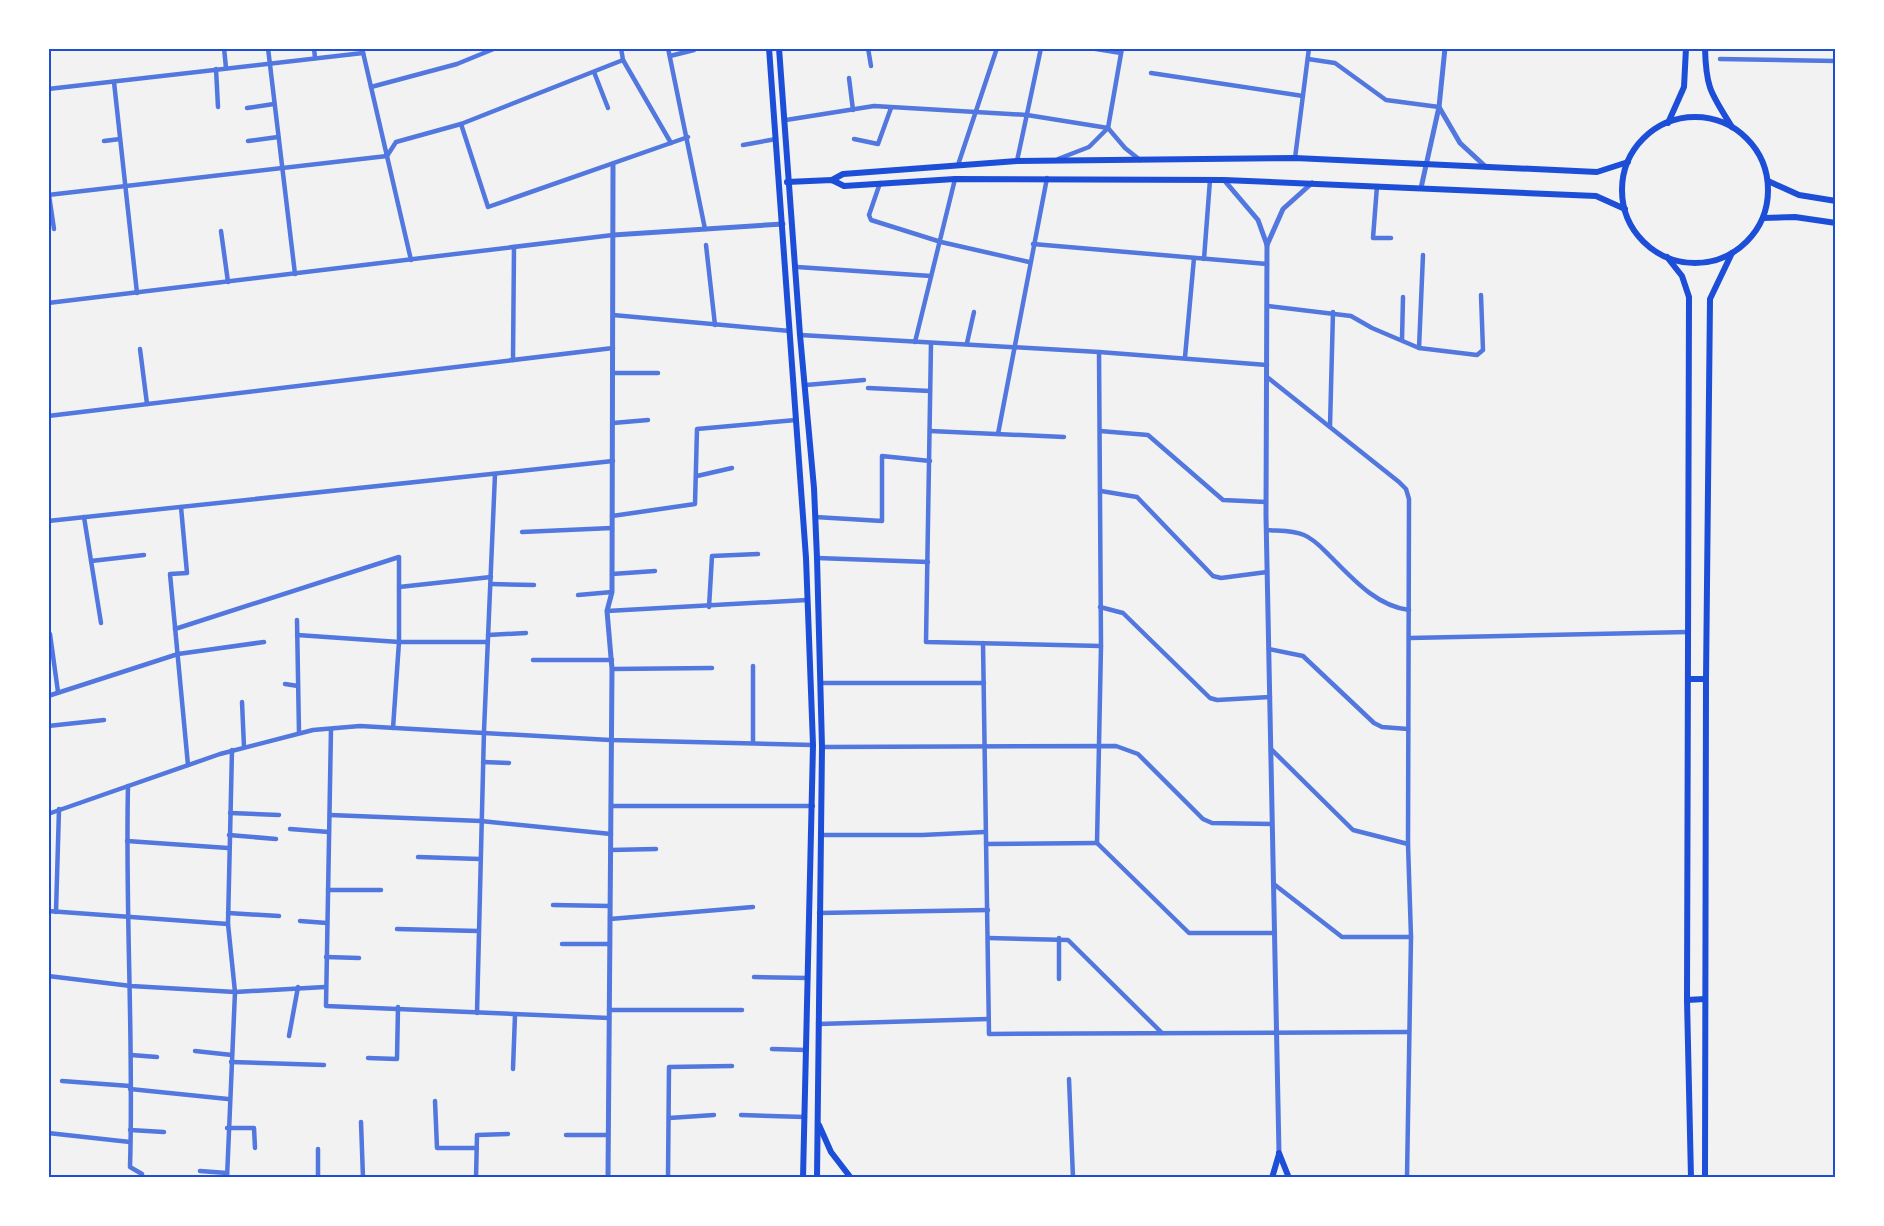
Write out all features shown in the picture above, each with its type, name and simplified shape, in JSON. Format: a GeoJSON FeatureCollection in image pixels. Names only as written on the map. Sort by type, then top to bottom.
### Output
{"type":"FeatureCollection","features":[{"type":"Feature","properties":{"kind":"main road"},"geometry":{"type":"LineString","coordinates":[[770,48],[802,487],[813,745],[803,1178]]}},
{"type":"Feature","properties":{"kind":"main road"},"geometry":{"type":"LineString","coordinates":[[779,48],[800,335],[814,488],[817,558],[822,747],[817,1178]]}},
{"type":"Feature","properties":{"kind":"main road"},"geometry":{"type":"LineString","coordinates":[[1668,123],[1684,87],[1686,48]]}},
{"type":"Feature","properties":{"kind":"main road"},"geometry":{"type":"LineString","coordinates":[[1705,48],[1705,74],[1709,92],[1732,127],[1753,146],[1763,163],[1768,181],[1768,200],[1763,218],[1753,235],[1732,253],[1705,262],[1686,262],[1667,257],[1651,248],[1638,234],[1625,208],[1623,180],[1628,162],[1644,138],[1668,123],[1686,118],[1705,118],[1732,127]]}},
{"type":"Feature","properties":{"kind":"main road"},"geometry":{"type":"LineString","coordinates":[[779,182],[832,180],[843,174],[1017,161],[1295,158],[1597,172],[1628,162]]}},
{"type":"Feature","properties":{"kind":"main road"},"geometry":{"type":"LineString","coordinates":[[832,180],[844,186],[955,179],[1047,178],[1314,182],[1596,196],[1625,208]]}},
{"type":"Feature","properties":{"kind":"main road"},"geometry":{"type":"LineString","coordinates":[[1768,181],[1799,195],[1836,201]]}},
{"type":"Feature","properties":{"kind":"main road"},"geometry":{"type":"LineString","coordinates":[[1763,218],[1796,218],[1836,223]]}},
{"type":"Feature","properties":{"kind":"main road"},"geometry":{"type":"LineString","coordinates":[[1705,1178],[1706,679],[1710,299],[1732,253]]}},
{"type":"Feature","properties":{"kind":"main road"},"geometry":{"type":"LineString","coordinates":[[1667,257],[1682,276],[1689,297],[1687,1000],[1691,1178]]}},
{"type":"Feature","properties":{"kind":"main road"},"geometry":{"type":"LineString","coordinates":[[802,487],[814,488]]}},
{"type":"Feature","properties":{"kind":"main road"},"geometry":{"type":"LineString","coordinates":[[1688,679],[1706,679]]}},
{"type":"Feature","properties":{"kind":"main road"},"geometry":{"type":"LineString","coordinates":[[811,877],[820,876]]}},
{"type":"Feature","properties":{"kind":"main road"},"geometry":{"type":"LineString","coordinates":[[1687,1000],[1705,999]]}},
{"type":"Feature","properties":{"kind":"main road"},"geometry":{"type":"LineString","coordinates":[[818,1124],[831,1152],[851,1178]]}},
{"type":"Feature","properties":{"kind":"main road"},"geometry":{"type":"LineString","coordinates":[[1272,1178],[1279,1153]]}},
{"type":"Feature","properties":{"kind":"main road"},"geometry":{"type":"LineString","coordinates":[[1279,1153],[1289,1178]]}},
{"type":"Feature","properties":{"kind":"street"},"geometry":{"type":"LineString","coordinates":[[224,48],[226,68]]}},
{"type":"Feature","properties":{"kind":"street"},"geometry":{"type":"LineString","coordinates":[[268,48],[295,274]]}},
{"type":"Feature","properties":{"kind":"street"},"geometry":{"type":"LineString","coordinates":[[314,48],[315,58]]}},
{"type":"Feature","properties":{"kind":"street"},"geometry":{"type":"LineString","coordinates":[[371,87],[457,64],[496,48]]}},
{"type":"Feature","properties":{"kind":"street"},"geometry":{"type":"LineString","coordinates":[[621,48],[623,60],[672,143]]}},
{"type":"Feature","properties":{"kind":"street"},"geometry":{"type":"LineString","coordinates":[[668,48],[705,229]]}},
{"type":"Feature","properties":{"kind":"street"},"geometry":{"type":"LineString","coordinates":[[868,48],[871,66]]}},
{"type":"Feature","properties":{"kind":"street"},"geometry":{"type":"LineString","coordinates":[[958,165],[996,48]]}},
{"type":"Feature","properties":{"kind":"street"},"geometry":{"type":"LineString","coordinates":[[1017,161],[1041,48]]}},
{"type":"Feature","properties":{"kind":"street"},"geometry":{"type":"LineString","coordinates":[[1054,161],[1089,147],[1108,128],[1121,50],[1090,48]]}},
{"type":"Feature","properties":{"kind":"street"},"geometry":{"type":"LineString","coordinates":[[1295,158],[1309,48]]}},
{"type":"Feature","properties":{"kind":"street"},"geometry":{"type":"LineString","coordinates":[[1421,188],[1439,107],[1445,48]]}},
{"type":"Feature","properties":{"kind":"street"},"geometry":{"type":"LineString","coordinates":[[48,89],[315,58],[363,50],[411,260]]}},
{"type":"Feature","properties":{"kind":"street"},"geometry":{"type":"LineString","coordinates":[[670,56],[694,50]]}},
{"type":"Feature","properties":{"kind":"street"},"geometry":{"type":"LineString","coordinates":[[1308,58],[1335,63],[1386,100],[1439,107]]}},
{"type":"Feature","properties":{"kind":"street"},"geometry":{"type":"LineString","coordinates":[[1720,59],[1836,61]]}},
{"type":"Feature","properties":{"kind":"street"},"geometry":{"type":"LineString","coordinates":[[387,156],[396,142],[461,124],[623,60]]}},
{"type":"Feature","properties":{"kind":"street"},"geometry":{"type":"LineString","coordinates":[[216,69],[218,107]]}},
{"type":"Feature","properties":{"kind":"street"},"geometry":{"type":"LineString","coordinates":[[594,72],[608,108]]}},
{"type":"Feature","properties":{"kind":"street"},"geometry":{"type":"LineString","coordinates":[[1151,73],[1303,96]]}},
{"type":"Feature","properties":{"kind":"street"},"geometry":{"type":"LineString","coordinates":[[849,78],[853,110]]}},
{"type":"Feature","properties":{"kind":"street"},"geometry":{"type":"LineString","coordinates":[[114,82],[137,293]]}},
{"type":"Feature","properties":{"kind":"street"},"geometry":{"type":"LineString","coordinates":[[248,108],[274,104]]}},
{"type":"Feature","properties":{"kind":"street"},"geometry":{"type":"LineString","coordinates":[[786,120],[874,106],[974,114],[1027,115],[1108,128],[1125,148],[1140,160]]}},
{"type":"Feature","properties":{"kind":"street"},"geometry":{"type":"LineString","coordinates":[[1439,107],[1460,143],[1486,167]]}},
{"type":"Feature","properties":{"kind":"street"},"geometry":{"type":"LineString","coordinates":[[854,139],[878,144],[891,108]]}},
{"type":"Feature","properties":{"kind":"street"},"geometry":{"type":"LineString","coordinates":[[461,124],[488,207],[688,137]]}},
{"type":"Feature","properties":{"kind":"street"},"geometry":{"type":"LineString","coordinates":[[248,141],[278,137]]}},
{"type":"Feature","properties":{"kind":"street"},"geometry":{"type":"LineString","coordinates":[[104,141],[120,139]]}},
{"type":"Feature","properties":{"kind":"street"},"geometry":{"type":"LineString","coordinates":[[743,146],[777,139]]}},
{"type":"Feature","properties":{"kind":"street"},"geometry":{"type":"LineString","coordinates":[[54,230],[49,195],[282,166],[387,156]]}},
{"type":"Feature","properties":{"kind":"street"},"geometry":{"type":"LineString","coordinates":[[608,1178],[612,660],[608,611],[612,592],[613,165]]}},
{"type":"Feature","properties":{"kind":"street"},"geometry":{"type":"LineString","coordinates":[[998,434],[1016,347],[1029,262],[1047,178]]}},
{"type":"Feature","properties":{"kind":"street"},"geometry":{"type":"LineString","coordinates":[[915,342],[955,179]]}},
{"type":"Feature","properties":{"kind":"street"},"geometry":{"type":"LineString","coordinates":[[1204,259],[1210,180]]}},
{"type":"Feature","properties":{"kind":"street"},"geometry":{"type":"LineString","coordinates":[[1224,180],[1258,220],[1267,245],[1266,502],[1279,1153]]}},
{"type":"Feature","properties":{"kind":"street"},"geometry":{"type":"LineString","coordinates":[[1267,245],[1283,209],[1314,182]]}},
{"type":"Feature","properties":{"kind":"street"},"geometry":{"type":"LineString","coordinates":[[880,183],[869,218],[941,242],[1029,262]]}},
{"type":"Feature","properties":{"kind":"street"},"geometry":{"type":"LineString","coordinates":[[1377,186],[1373,238],[1391,238]]}},
{"type":"Feature","properties":{"kind":"street"},"geometry":{"type":"LineString","coordinates":[[48,303],[613,235],[783,224]]}},
{"type":"Feature","properties":{"kind":"street"},"geometry":{"type":"LineString","coordinates":[[221,231],[228,282]]}},
{"type":"Feature","properties":{"kind":"street"},"geometry":{"type":"LineString","coordinates":[[1033,244],[1267,264]]}},
{"type":"Feature","properties":{"kind":"street"},"geometry":{"type":"LineString","coordinates":[[706,245],[715,325]]}},
{"type":"Feature","properties":{"kind":"street"},"geometry":{"type":"LineString","coordinates":[[513,360],[514,247]]}},
{"type":"Feature","properties":{"kind":"street"},"geometry":{"type":"LineString","coordinates":[[1419,348],[1423,255]]}},
{"type":"Feature","properties":{"kind":"street"},"geometry":{"type":"LineString","coordinates":[[1185,357],[1194,258]]}},
{"type":"Feature","properties":{"kind":"street"},"geometry":{"type":"LineString","coordinates":[[796,267],[931,276]]}},
{"type":"Feature","properties":{"kind":"street"},"geometry":{"type":"LineString","coordinates":[[1267,306],[1333,312],[1356,317],[1372,328],[1419,348],[1481,353],[1481,295]]}},
{"type":"Feature","properties":{"kind":"street"},"geometry":{"type":"LineString","coordinates":[[1402,340],[1403,297]]}},
{"type":"Feature","properties":{"kind":"street"},"geometry":{"type":"LineString","coordinates":[[968,344],[974,312]]}},
{"type":"Feature","properties":{"kind":"street"},"geometry":{"type":"LineString","coordinates":[[1330,426],[1333,312]]}},
{"type":"Feature","properties":{"kind":"street"},"geometry":{"type":"LineString","coordinates":[[613,315],[790,332]]}},
{"type":"Feature","properties":{"kind":"street"},"geometry":{"type":"LineString","coordinates":[[800,335],[1185,357],[1267,365]]}},
{"type":"Feature","properties":{"kind":"street"},"geometry":{"type":"LineString","coordinates":[[931,343],[926,642],[1101,646]]}},
{"type":"Feature","properties":{"kind":"street"},"geometry":{"type":"LineString","coordinates":[[48,416],[613,348]]}},
{"type":"Feature","properties":{"kind":"street"},"geometry":{"type":"LineString","coordinates":[[140,349],[147,404]]}},
{"type":"Feature","properties":{"kind":"street"},"geometry":{"type":"LineString","coordinates":[[1097,843],[1101,646],[1099,352]]}},
{"type":"Feature","properties":{"kind":"street"},"geometry":{"type":"LineString","coordinates":[[613,373],[658,373]]}},
{"type":"Feature","properties":{"kind":"street"},"geometry":{"type":"LineString","coordinates":[[1267,378],[1330,426],[1406,489],[1409,499],[1410,638],[1407,844],[1411,937],[1407,1178]]}},
{"type":"Feature","properties":{"kind":"street"},"geometry":{"type":"LineString","coordinates":[[806,385],[864,380]]}},
{"type":"Feature","properties":{"kind":"street"},"geometry":{"type":"LineString","coordinates":[[868,388],[930,391]]}},
{"type":"Feature","properties":{"kind":"street"},"geometry":{"type":"LineString","coordinates":[[613,423],[648,420]]}},
{"type":"Feature","properties":{"kind":"street"},"geometry":{"type":"LineString","coordinates":[[612,516],[695,504],[697,429],[796,420]]}},
{"type":"Feature","properties":{"kind":"street"},"geometry":{"type":"LineString","coordinates":[[930,431],[1064,437]]}},
{"type":"Feature","properties":{"kind":"street"},"geometry":{"type":"LineString","coordinates":[[1100,431],[1148,435],[1223,500],[1266,502]]}},
{"type":"Feature","properties":{"kind":"street"},"geometry":{"type":"LineString","coordinates":[[815,517],[882,521],[882,456],[930,461]]}},
{"type":"Feature","properties":{"kind":"street"},"geometry":{"type":"LineString","coordinates":[[48,521],[612,461]]}},
{"type":"Feature","properties":{"kind":"street"},"geometry":{"type":"LineString","coordinates":[[696,476],[732,468]]}},
{"type":"Feature","properties":{"kind":"street"},"geometry":{"type":"LineString","coordinates":[[477,1013],[484,731],[495,474]]}},
{"type":"Feature","properties":{"kind":"street"},"geometry":{"type":"LineString","coordinates":[[1101,491],[1137,497],[1213,576],[1221,578],[1267,572]]}},
{"type":"Feature","properties":{"kind":"street"},"geometry":{"type":"LineString","coordinates":[[181,507],[187,573],[170,574],[188,765]]}},
{"type":"Feature","properties":{"kind":"street"},"geometry":{"type":"LineString","coordinates":[[84,517],[101,623]]}},
{"type":"Feature","properties":{"kind":"street"},"geometry":{"type":"LineString","coordinates":[[522,532],[612,528]]}},
{"type":"Feature","properties":{"kind":"street"},"geometry":{"type":"LineString","coordinates":[[1267,530],[1298,533],[1313,539],[1351,578],[1388,606],[1409,610]]}},
{"type":"Feature","properties":{"kind":"street"},"geometry":{"type":"LineString","coordinates":[[709,607],[712,556],[758,554]]}},
{"type":"Feature","properties":{"kind":"street"},"geometry":{"type":"LineString","coordinates":[[91,561],[144,555]]}},
{"type":"Feature","properties":{"kind":"street"},"geometry":{"type":"LineString","coordinates":[[175,629],[399,557],[399,642],[393,728]]}},
{"type":"Feature","properties":{"kind":"street"},"geometry":{"type":"LineString","coordinates":[[817,558],[928,561]]}},
{"type":"Feature","properties":{"kind":"street"},"geometry":{"type":"LineString","coordinates":[[612,574],[655,571]]}},
{"type":"Feature","properties":{"kind":"street"},"geometry":{"type":"LineString","coordinates":[[399,587],[491,577]]}},
{"type":"Feature","properties":{"kind":"street"},"geometry":{"type":"LineString","coordinates":[[490,584],[534,585]]}},
{"type":"Feature","properties":{"kind":"street"},"geometry":{"type":"LineString","coordinates":[[578,595],[612,592]]}},
{"type":"Feature","properties":{"kind":"street"},"geometry":{"type":"LineString","coordinates":[[608,611],[807,600]]}},
{"type":"Feature","properties":{"kind":"street"},"geometry":{"type":"LineString","coordinates":[[1100,607],[1123,613],[1210,698],[1217,700],[1270,697]]}},
{"type":"Feature","properties":{"kind":"street"},"geometry":{"type":"LineString","coordinates":[[297,620],[299,733]]}},
{"type":"Feature","properties":{"kind":"street"},"geometry":{"type":"LineString","coordinates":[[1410,638],[1688,632]]}},
{"type":"Feature","properties":{"kind":"street"},"geometry":{"type":"LineString","coordinates":[[297,635],[399,642],[488,638],[526,633]]}},
{"type":"Feature","properties":{"kind":"street"},"geometry":{"type":"LineString","coordinates":[[50,634],[51,659],[57,692]]}},
{"type":"Feature","properties":{"kind":"street"},"geometry":{"type":"LineString","coordinates":[[48,696],[178,654],[264,642]]}},
{"type":"Feature","properties":{"kind":"street"},"geometry":{"type":"LineString","coordinates":[[982,643],[989,1034],[1275,1035],[1408,1032]]}},
{"type":"Feature","properties":{"kind":"street"},"geometry":{"type":"LineString","coordinates":[[1269,650],[1303,656],[1374,723],[1382,727],[1408,729]]}},
{"type":"Feature","properties":{"kind":"street"},"geometry":{"type":"LineString","coordinates":[[533,660],[612,660]]}},
{"type":"Feature","properties":{"kind":"street"},"geometry":{"type":"LineString","coordinates":[[753,666],[753,742]]}},
{"type":"Feature","properties":{"kind":"street"},"geometry":{"type":"LineString","coordinates":[[612,669],[712,668]]}},
{"type":"Feature","properties":{"kind":"street"},"geometry":{"type":"LineString","coordinates":[[821,683],[984,683]]}},
{"type":"Feature","properties":{"kind":"street"},"geometry":{"type":"LineString","coordinates":[[285,684],[298,686]]}},
{"type":"Feature","properties":{"kind":"street"},"geometry":{"type":"LineString","coordinates":[[242,702],[244,747]]}},
{"type":"Feature","properties":{"kind":"street"},"geometry":{"type":"LineString","coordinates":[[48,726],[104,720]]}},
{"type":"Feature","properties":{"kind":"street"},"geometry":{"type":"LineString","coordinates":[[48,814],[232,750],[299,733],[331,729],[393,728],[484,731],[610,740],[813,745]]}},
{"type":"Feature","properties":{"kind":"street"},"geometry":{"type":"LineString","coordinates":[[331,729],[326,1006],[398,1007],[515,1015],[609,1018]]}},
{"type":"Feature","properties":{"kind":"street"},"geometry":{"type":"LineString","coordinates":[[822,747],[1116,746],[1138,754],[1203,819],[1212,823],[1272,824]]}},
{"type":"Feature","properties":{"kind":"street"},"geometry":{"type":"LineString","coordinates":[[1271,749],[1353,830],[1407,844]]}},
{"type":"Feature","properties":{"kind":"street"},"geometry":{"type":"LineString","coordinates":[[200,1172],[227,1175],[228,1099],[234,992],[228,924],[232,750]]}},
{"type":"Feature","properties":{"kind":"street"},"geometry":{"type":"LineString","coordinates":[[483,762],[509,763]]}},
{"type":"Feature","properties":{"kind":"street"},"geometry":{"type":"LineString","coordinates":[[128,786],[126,917],[131,986],[130,1167],[141,1174],[142,1178]]}},
{"type":"Feature","properties":{"kind":"street"},"geometry":{"type":"LineString","coordinates":[[611,806],[813,806]]}},
{"type":"Feature","properties":{"kind":"street"},"geometry":{"type":"LineString","coordinates":[[56,912],[59,809]]}},
{"type":"Feature","properties":{"kind":"street"},"geometry":{"type":"LineString","coordinates":[[230,813],[279,815]]}},
{"type":"Feature","properties":{"kind":"street"},"geometry":{"type":"LineString","coordinates":[[330,814],[481,821],[611,834]]}},
{"type":"Feature","properties":{"kind":"street"},"geometry":{"type":"LineString","coordinates":[[290,829],[329,832]]}},
{"type":"Feature","properties":{"kind":"street"},"geometry":{"type":"LineString","coordinates":[[821,835],[922,835],[985,832]]}},
{"type":"Feature","properties":{"kind":"street"},"geometry":{"type":"LineString","coordinates":[[229,835],[276,840]]}},
{"type":"Feature","properties":{"kind":"street"},"geometry":{"type":"LineString","coordinates":[[127,841],[228,848]]}},
{"type":"Feature","properties":{"kind":"street"},"geometry":{"type":"LineString","coordinates":[[986,844],[1097,843],[1189,933],[1275,933]]}},
{"type":"Feature","properties":{"kind":"street"},"geometry":{"type":"LineString","coordinates":[[611,850],[656,849]]}},
{"type":"Feature","properties":{"kind":"street"},"geometry":{"type":"LineString","coordinates":[[418,857],[480,859]]}},
{"type":"Feature","properties":{"kind":"street"},"geometry":{"type":"LineString","coordinates":[[1275,885],[1342,937],[1411,937]]}},
{"type":"Feature","properties":{"kind":"street"},"geometry":{"type":"LineString","coordinates":[[328,890],[381,890]]}},
{"type":"Feature","properties":{"kind":"street"},"geometry":{"type":"LineString","coordinates":[[553,905],[610,906]]}},
{"type":"Feature","properties":{"kind":"street"},"geometry":{"type":"LineString","coordinates":[[610,919],[753,907]]}},
{"type":"Feature","properties":{"kind":"street"},"geometry":{"type":"LineString","coordinates":[[819,913],[988,910]]}},
{"type":"Feature","properties":{"kind":"street"},"geometry":{"type":"LineString","coordinates":[[48,911],[228,924]]}},
{"type":"Feature","properties":{"kind":"street"},"geometry":{"type":"LineString","coordinates":[[228,913],[279,916]]}},
{"type":"Feature","properties":{"kind":"street"},"geometry":{"type":"LineString","coordinates":[[300,921],[327,923]]}},
{"type":"Feature","properties":{"kind":"street"},"geometry":{"type":"LineString","coordinates":[[397,929],[478,931]]}},
{"type":"Feature","properties":{"kind":"street"},"geometry":{"type":"LineString","coordinates":[[988,938],[1068,940],[1162,1033]]}},
{"type":"Feature","properties":{"kind":"street"},"geometry":{"type":"LineString","coordinates":[[1059,938],[1059,979]]}},
{"type":"Feature","properties":{"kind":"street"},"geometry":{"type":"LineString","coordinates":[[562,944],[610,944]]}},
{"type":"Feature","properties":{"kind":"street"},"geometry":{"type":"LineString","coordinates":[[326,957],[358,958]]}},
{"type":"Feature","properties":{"kind":"street"},"geometry":{"type":"LineString","coordinates":[[48,976],[131,986],[234,992],[325,987]]}},
{"type":"Feature","properties":{"kind":"street"},"geometry":{"type":"LineString","coordinates":[[754,976],[808,978]]}},
{"type":"Feature","properties":{"kind":"street"},"geometry":{"type":"LineString","coordinates":[[289,1036],[298,987]]}},
{"type":"Feature","properties":{"kind":"street"},"geometry":{"type":"LineString","coordinates":[[368,1058],[397,1059],[398,1007]]}},
{"type":"Feature","properties":{"kind":"street"},"geometry":{"type":"LineString","coordinates":[[609,1010],[742,1010]]}},
{"type":"Feature","properties":{"kind":"street"},"geometry":{"type":"LineString","coordinates":[[513,1069],[515,1015]]}},
{"type":"Feature","properties":{"kind":"street"},"geometry":{"type":"LineString","coordinates":[[818,1024],[988,1019]]}},
{"type":"Feature","properties":{"kind":"street"},"geometry":{"type":"LineString","coordinates":[[772,1049],[806,1050]]}},
{"type":"Feature","properties":{"kind":"street"},"geometry":{"type":"LineString","coordinates":[[195,1051],[232,1055]]}},
{"type":"Feature","properties":{"kind":"street"},"geometry":{"type":"LineString","coordinates":[[131,1055],[157,1057]]}},
{"type":"Feature","properties":{"kind":"street"},"geometry":{"type":"LineString","coordinates":[[231,1062],[324,1065]]}},
{"type":"Feature","properties":{"kind":"street"},"geometry":{"type":"LineString","coordinates":[[668,1178],[669,1067],[732,1066]]}},
{"type":"Feature","properties":{"kind":"street"},"geometry":{"type":"LineString","coordinates":[[1069,1079],[1073,1178]]}},
{"type":"Feature","properties":{"kind":"street"},"geometry":{"type":"LineString","coordinates":[[62,1082],[228,1099]]}},
{"type":"Feature","properties":{"kind":"street"},"geometry":{"type":"LineString","coordinates":[[435,1101],[437,1148],[477,1148]]}},
{"type":"Feature","properties":{"kind":"street"},"geometry":{"type":"LineString","coordinates":[[669,1118],[714,1115]]}},
{"type":"Feature","properties":{"kind":"street"},"geometry":{"type":"LineString","coordinates":[[741,1115],[805,1117]]}},
{"type":"Feature","properties":{"kind":"street"},"geometry":{"type":"LineString","coordinates":[[361,1122],[363,1178]]}},
{"type":"Feature","properties":{"kind":"street"},"geometry":{"type":"LineString","coordinates":[[227,1128],[254,1128],[255,1148]]}},
{"type":"Feature","properties":{"kind":"street"},"geometry":{"type":"LineString","coordinates":[[130,1130],[164,1132]]}},
{"type":"Feature","properties":{"kind":"street"},"geometry":{"type":"LineString","coordinates":[[48,1133],[130,1142]]}},
{"type":"Feature","properties":{"kind":"street"},"geometry":{"type":"LineString","coordinates":[[476,1178],[477,1135],[508,1134]]}},
{"type":"Feature","properties":{"kind":"street"},"geometry":{"type":"LineString","coordinates":[[566,1135],[608,1135]]}},
{"type":"Feature","properties":{"kind":"street"},"geometry":{"type":"LineString","coordinates":[[318,1149],[318,1178]]}}]}
